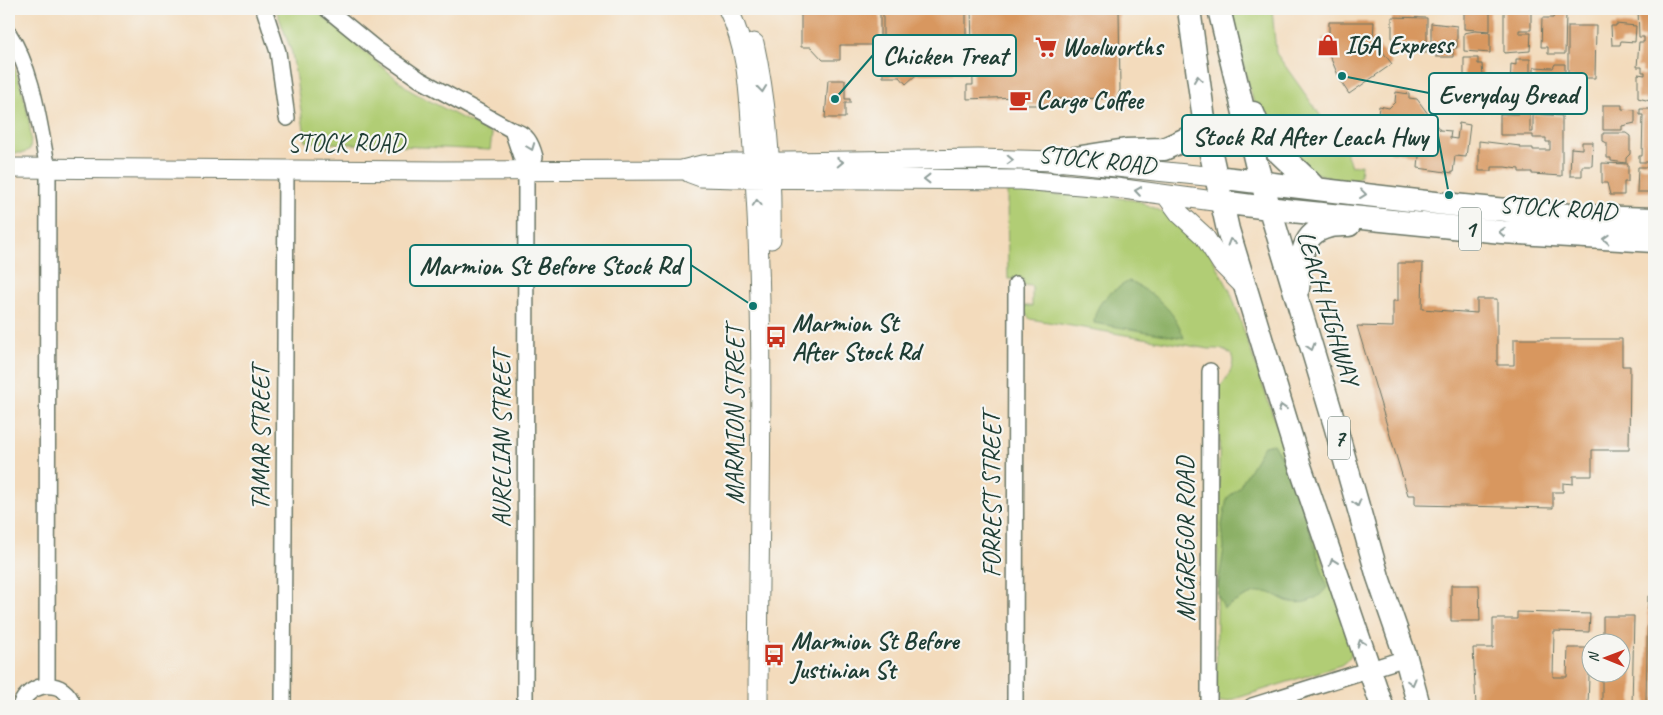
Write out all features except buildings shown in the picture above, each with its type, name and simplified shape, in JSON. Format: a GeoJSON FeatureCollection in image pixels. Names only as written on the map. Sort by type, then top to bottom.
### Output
{"type":"FeatureCollection","features":[{"type":"Feature","properties":{"kind":"highway","name":"7"},"geometry":{"type":"LineString","coordinates":[[1189,9],[1205,128],[1221,202],[1244,286],[1299,463],[1382,706]]}},
{"type":"Feature","properties":{"kind":"highway","name":"LEACH HIGHWAY"},"geometry":{"type":"LineString","coordinates":[[1219,9],[1269,209],[1378,577],[1406,658],[1419,706]]}},
{"type":"Feature","properties":{"kind":"highway"},"geometry":{"type":"LineString","coordinates":[[1230,59],[1244,88],[1260,131],[1284,159],[1300,171],[1314,188]]}},
{"type":"Feature","properties":{"kind":"highway"},"geometry":{"type":"LineString","coordinates":[[1056,161],[1126,150],[1164,149],[1195,135],[1205,128]]}},
{"type":"Feature","properties":{"kind":"highway","name":"STOCK ROAD"},"geometry":{"type":"LineString","coordinates":[[1216,177],[1478,209],[1654,218]]}},
{"type":"Feature","properties":{"kind":"highway","name":"STOCK ROAD"},"geometry":{"type":"LineString","coordinates":[[1221,202],[1269,209],[1550,236],[1654,241]]}},
{"type":"Feature","properties":{"kind":"highway"},"geometry":{"type":"LineString","coordinates":[[1297,300],[1304,244],[1311,236],[1330,224],[1365,225],[1390,221]]}},
{"type":"Feature","properties":{"kind":"main road","name":"MARMION STREET"},"geometry":{"type":"LineString","coordinates":[[728,9],[739,36],[746,68],[762,171],[758,706]]}},
{"type":"Feature","properties":{"kind":"main road","name":"MARMION STREET"},"geometry":{"type":"LineString","coordinates":[[741,9],[754,42],[761,75],[768,706]]}},
{"type":"Feature","properties":{"kind":"main road","name":"STOCK ROAD"},"geometry":{"type":"LineString","coordinates":[[762,171],[928,159],[1056,161],[1216,177]]}},
{"type":"Feature","properties":{"kind":"main road","name":"STOCK ROAD"},"geometry":{"type":"LineString","coordinates":[[9,168],[526,171],[682,170],[702,164],[762,171],[1021,180],[1116,188],[1221,202]]}},
{"type":"Feature","properties":{"kind":"main road"},"geometry":{"type":"LineString","coordinates":[[1166,195],[1180,214],[1204,236],[1222,264],[1244,286]]}},
{"type":"Feature","properties":{"kind":"street"},"geometry":{"type":"LineString","coordinates":[[264,9],[278,52],[287,118]]}},
{"type":"Feature","properties":{"kind":"street","name":"AURELIAN STREET"},"geometry":{"type":"LineString","coordinates":[[327,9],[376,49],[419,79],[512,130],[526,171],[525,706]]}},
{"type":"Feature","properties":{"kind":"street"},"geometry":{"type":"LineString","coordinates":[[9,34],[24,65],[36,106],[48,169],[47,685]]}},
{"type":"Feature","properties":{"kind":"street","name":"TAMAR STREET"},"geometry":{"type":"LineString","coordinates":[[283,706],[286,170]]}},
{"type":"Feature","properties":{"kind":"street","name":"FORREST STREET"},"geometry":{"type":"LineString","coordinates":[[1015,706],[1016,284]]}},
{"type":"Feature","properties":{"kind":"street","name":"MCGREGOR ROAD"},"geometry":{"type":"LineString","coordinates":[[1209,706],[1210,371]]}},
{"type":"Feature","properties":{"kind":"street"},"geometry":{"type":"LineString","coordinates":[[1252,706],[1406,658]]}},
{"type":"Feature","properties":{"kind":"street"},"geometry":{"type":"LineString","coordinates":[[20,706],[24,696],[33,688],[47,685],[66,693],[73,706]]}},
{"type":"Feature","properties":{"kind":"green space"},"geometry":{"type":"Polygon","coordinates":[[[276,9],[314,9],[411,91],[492,134],[490,150],[306,142],[292,53],[276,9]]]}},
{"type":"Feature","properties":{"kind":"green space"},"geometry":{"type":"Polygon","coordinates":[[[1232,9],[1272,9],[1276,53],[1345,150],[1351,166],[1361,164],[1360,177],[1353,182],[1346,183],[1316,173],[1296,161],[1254,104],[1236,39],[1232,9]]]}},
{"type":"Feature","properties":{"kind":"green space"},"geometry":{"type":"Polygon","coordinates":[[[9,55],[22,89],[30,127],[30,149],[24,153],[9,153],[9,55]]]}},
{"type":"Feature","properties":{"kind":"green space"},"geometry":{"type":"Polygon","coordinates":[[[1007,191],[1057,195],[1094,194],[1139,201],[1169,215],[1208,249],[1230,291],[1352,645],[1352,652],[1347,661],[1341,665],[1228,701],[1220,702],[1216,698],[1220,387],[1232,367],[1233,360],[1231,355],[1220,349],[1209,349],[1030,319],[1024,312],[1024,306],[1032,306],[1032,286],[1023,285],[1023,279],[1008,279],[1007,191]]]}},
{"type":"Feature","properties":{"kind":"green space"},"geometry":{"type":"Polygon","coordinates":[[[1129,281],[1147,291],[1163,304],[1175,319],[1184,338],[1094,323],[1095,315],[1101,303],[1111,293],[1129,281]]]}},
{"type":"Feature","properties":{"kind":"green space"},"geometry":{"type":"Polygon","coordinates":[[[1273,444],[1291,477],[1298,495],[1327,587],[1316,598],[1306,602],[1290,602],[1271,593],[1259,592],[1248,595],[1224,608],[1217,594],[1224,548],[1222,525],[1227,498],[1238,489],[1264,446],[1273,444]]]}},
{"type":"Feature","properties":{"kind":"place","name":"IGA Express"},"geometry":{"type":"Point","coordinates":[1328,45]}},
{"type":"Feature","properties":{"kind":"place","name":"Woolworths"},"geometry":{"type":"Point","coordinates":[1046,47]}},
{"type":"Feature","properties":{"kind":"place","name":"Everyday Bread"},"geometry":{"type":"Point","coordinates":[1342,76]}},
{"type":"Feature","properties":{"kind":"place","name":"Chicken Treat"},"geometry":{"type":"Point","coordinates":[835,99]}},
{"type":"Feature","properties":{"kind":"place","name":"Cargo Coffee"},"geometry":{"type":"Point","coordinates":[1020,100]}},
{"type":"Feature","properties":{"kind":"place","name":"Stock Rd After Leach Hwy"},"geometry":{"type":"Point","coordinates":[1449,195]}},
{"type":"Feature","properties":{"kind":"place","name":"Marmion St Before Stock Rd"},"geometry":{"type":"Point","coordinates":[753,306]}},
{"type":"Feature","properties":{"kind":"place","name":"Marmion St After Stock Rd"},"geometry":{"type":"Point","coordinates":[776,337]}},
{"type":"Feature","properties":{"kind":"place","name":"Marmion St Before Justinian St"},"geometry":{"type":"Point","coordinates":[774,655]}}]}
